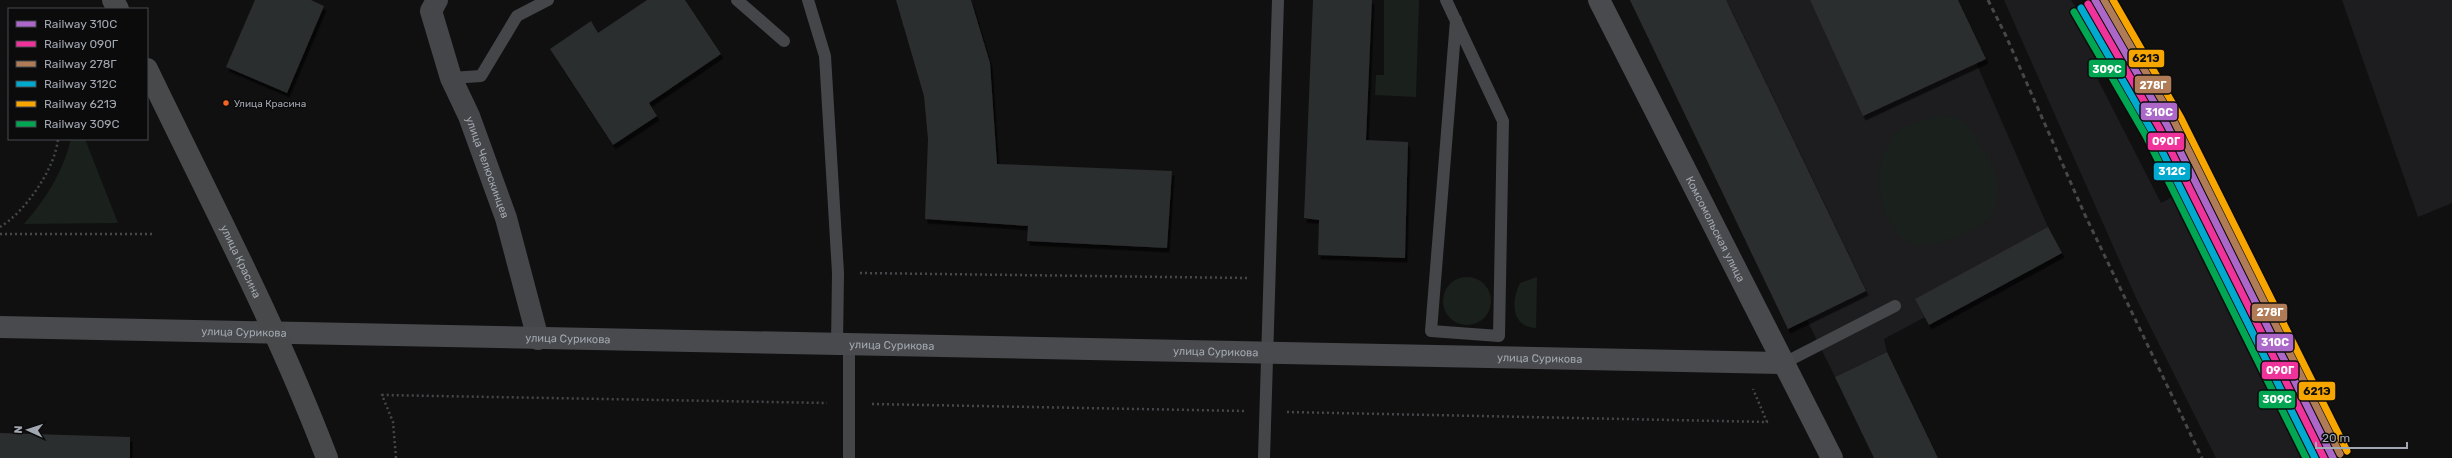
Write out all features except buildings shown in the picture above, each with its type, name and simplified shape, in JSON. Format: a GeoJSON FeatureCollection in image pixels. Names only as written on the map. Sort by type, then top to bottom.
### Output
{"type":"FeatureCollection","features":[{"type":"Feature","properties":{"kind":"main road","name":"улица Красина"},"geometry":{"type":"LineString","coordinates":[[148,71],[276,334],[302,394],[327,458]]}},
{"type":"Feature","properties":{"kind":"street","name":"улица Челюскинцев"},"geometry":{"type":"LineString","coordinates":[[438,0],[431,12],[451,78],[469,116],[506,218],[538,339]]}},
{"type":"Feature","properties":{"kind":"street","name":"Комсомольская улица"},"geometry":{"type":"LineString","coordinates":[[1599,0],[1832,458]]}},
{"type":"Feature","properties":{"kind":"street","name":"улица Сурикова"},"geometry":{"type":"LineString","coordinates":[[0,327],[276,334],[1784,363]]}},
{"type":"Feature","properties":{"kind":"lane"},"geometry":{"type":"LineString","coordinates":[[451,78],[481,76],[517,16],[548,0]]}},
{"type":"Feature","properties":{"kind":"lane"},"geometry":{"type":"LineString","coordinates":[[737,0],[784,41]]}},
{"type":"Feature","properties":{"kind":"lane"},"geometry":{"type":"LineString","coordinates":[[808,0],[825,56],[838,273],[848,404],[849,458]]}},
{"type":"Feature","properties":{"kind":"lane"},"geometry":{"type":"LineString","coordinates":[[1264,458],[1278,0]]}},
{"type":"Feature","properties":{"kind":"lane"},"geometry":{"type":"LineString","coordinates":[[1446,0],[1456,20],[1503,121],[1499,336],[1431,331],[1456,20]]}},
{"type":"Feature","properties":{"kind":"lane"},"geometry":{"type":"LineString","coordinates":[[1784,363],[1895,306]]}},
{"type":"Feature","properties":{"kind":"path"},"geometry":{"type":"LineString","coordinates":[[0,227],[14,219],[43,180],[58,146],[58,140]]}},
{"type":"Feature","properties":{"kind":"path"},"geometry":{"type":"LineString","coordinates":[[0,234],[152,234]]}},
{"type":"Feature","properties":{"kind":"path"},"geometry":{"type":"LineString","coordinates":[[838,273],[1270,279]]}},
{"type":"Feature","properties":{"kind":"path"},"geometry":{"type":"LineString","coordinates":[[396,458],[393,422],[382,395],[1767,422],[1741,362]]}},
{"type":"Feature","properties":{"kind":"shaded area"},"geometry":{"type":"Polygon","coordinates":[[[1384,0],[1419,0],[1416,97],[1375,95],[1376,75],[1384,75],[1384,0]]]}},
{"type":"Feature","properties":{"kind":"shaded area"},"geometry":{"type":"Polygon","coordinates":[[[1630,0],[1930,0],[1948,4],[1978,67],[2048,227],[2062,253],[1929,325],[1925,317],[1884,339],[1887,352],[1835,377],[1807,320],[1788,329],[1630,0]]]}},
{"type":"Feature","properties":{"kind":"shaded area"},"geometry":{"type":"Polygon","coordinates":[[[2004,0],[2071,0],[2109,61],[2093,70],[2161,203],[2181,192],[2316,458],[2216,458],[2137,300],[2004,0]]]}},
{"type":"Feature","properties":{"kind":"shaded area"},"geometry":{"type":"Polygon","coordinates":[[[2342,0],[2452,0],[2452,203],[2418,217],[2342,0]]]}},
{"type":"Feature","properties":{"kind":"shaded area"},"geometry":{"type":"Polygon","coordinates":[[[1948,116],[1958,119],[1966,125],[1989,160],[1995,172],[1998,185],[1995,206],[1989,217],[1971,230],[1959,236],[1933,244],[1920,245],[1909,243],[1901,237],[1893,227],[1883,204],[1879,180],[1883,156],[1894,134],[1906,126],[1920,121],[1948,116]]]}},
{"type":"Feature","properties":{"kind":"shaded area"},"geometry":{"type":"Polygon","coordinates":[[[71,140],[85,140],[118,223],[24,224],[40,205],[53,184],[68,151],[71,140]]]}},
{"type":"Feature","properties":{"kind":"shaded area"},"geometry":{"type":"Polygon","coordinates":[[[1467,277],[1476,279],[1484,284],[1489,292],[1491,301],[1489,310],[1484,318],[1476,323],[1467,325],[1458,323],[1450,318],[1445,310],[1443,301],[1445,292],[1450,284],[1458,279],[1467,277]]]}},
{"type":"Feature","properties":{"kind":"shaded area"},"geometry":{"type":"Polygon","coordinates":[[[1537,277],[1536,328],[1528,327],[1518,318],[1515,312],[1515,297],[1520,283],[1537,277]]]}},
{"type":"Feature","properties":{"kind":"railway"},"geometry":{"type":"LineString","coordinates":[[1988,0],[2006,36],[2085,215],[2202,458]]}},
{"type":"Feature","properties":{"kind":"rail line","name":"310С"},"geometry":{"type":"LineString","coordinates":[[2095,0],[2167,125],[2333,458]]}},
{"type":"Feature","properties":{"kind":"rail line","name":"278Г"},"geometry":{"type":"LineString","coordinates":[[2104,0],[2174,121],[2340,454]]}},
{"type":"Feature","properties":{"kind":"rail line","name":"621Э"},"geometry":{"type":"LineString","coordinates":[[2113,0],[2181,118],[2347,451]]}},
{"type":"Feature","properties":{"kind":"rail line","name":"090Г"},"geometry":{"type":"LineString","coordinates":[[2088,4],[2160,129],[2324,458]]}},
{"type":"Feature","properties":{"kind":"rail line","name":"312С"},"geometry":{"type":"LineString","coordinates":[[2081,8],[2153,133],[2315,458]]}},
{"type":"Feature","properties":{"kind":"rail line","name":"309С"},"geometry":{"type":"LineString","coordinates":[[2074,12],[2146,136],[2306,458]]}},
{"type":"Feature","properties":{"kind":"place","name":"Улица Красина"},"geometry":{"type":"Point","coordinates":[226,103]}}]}
